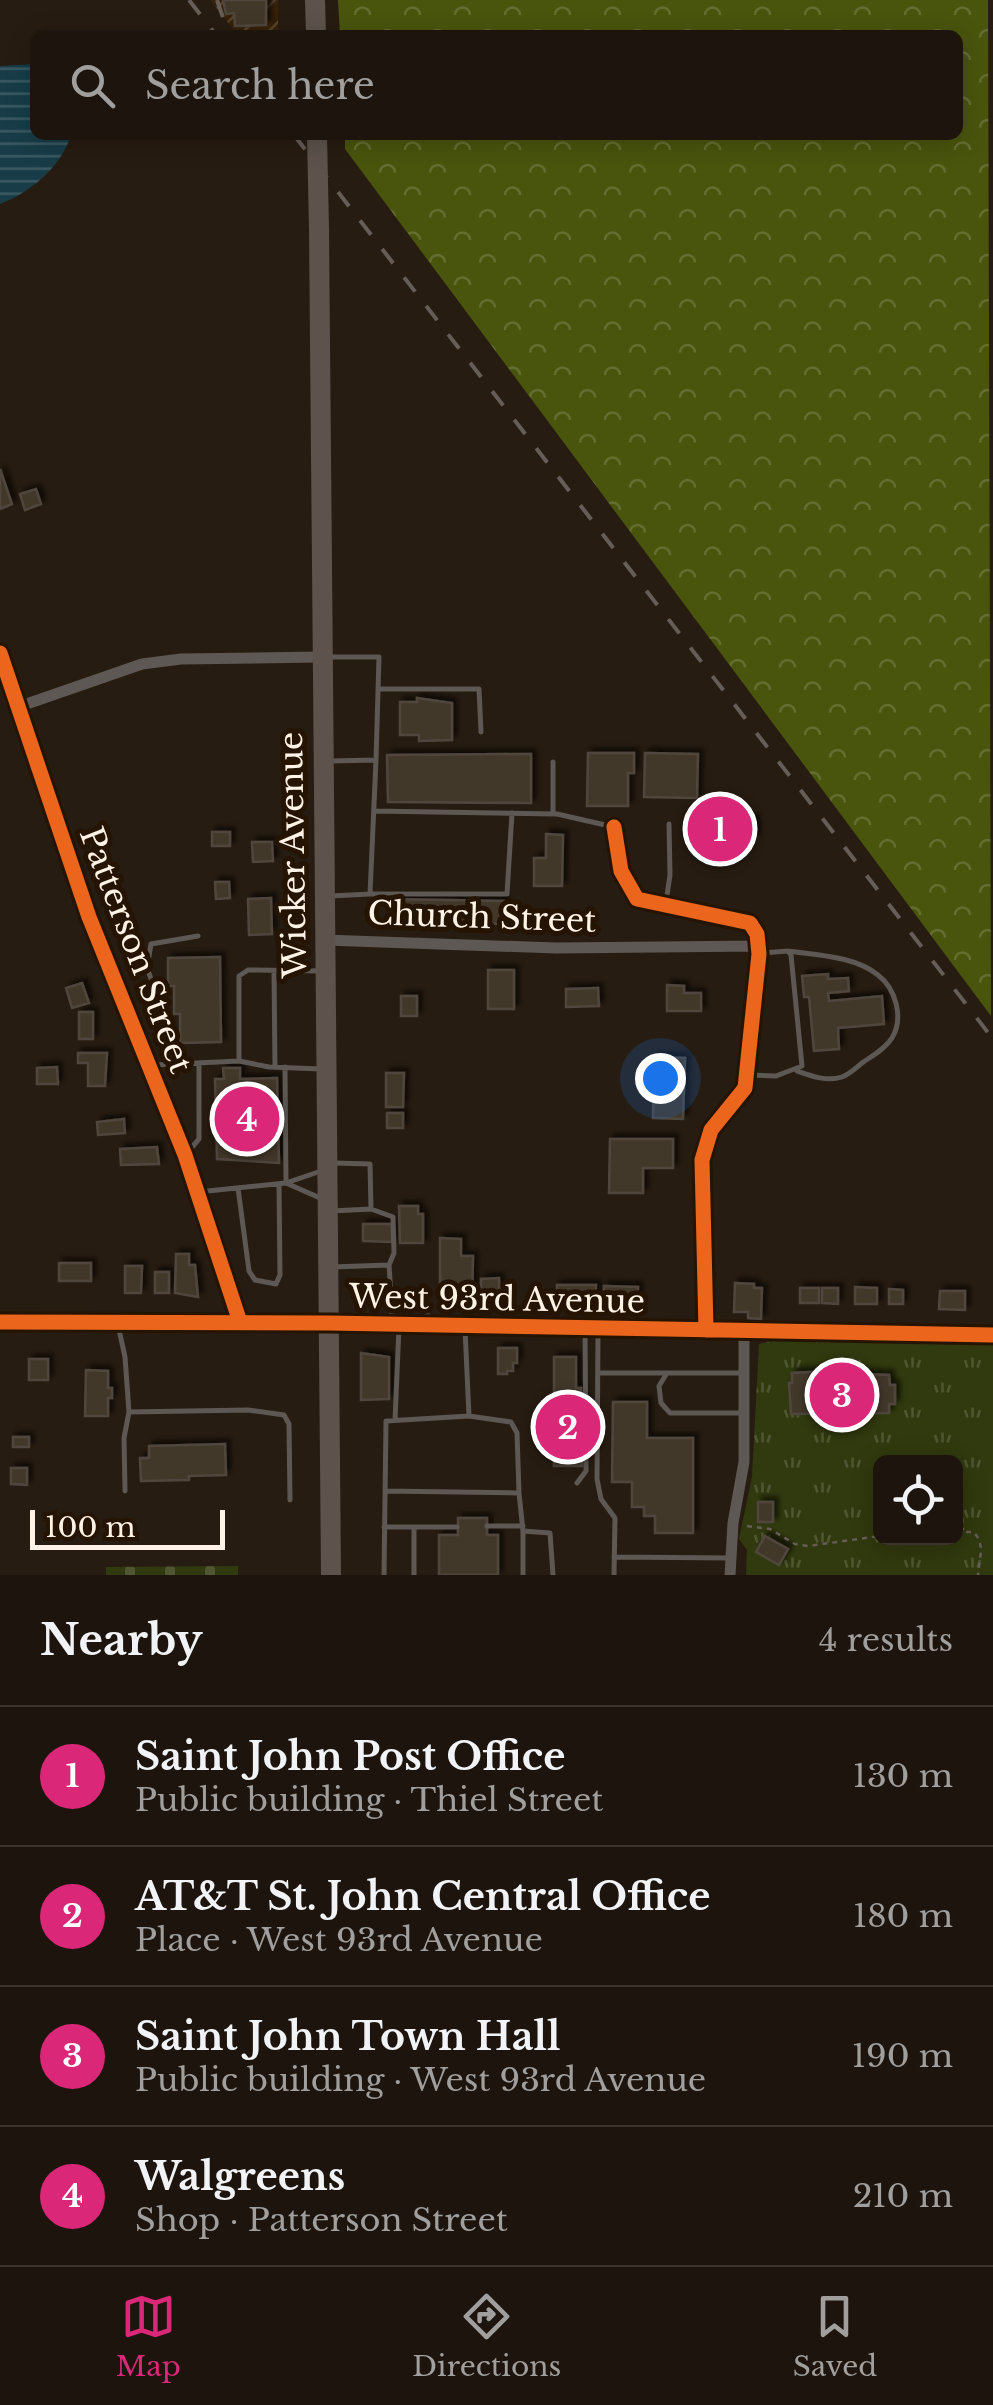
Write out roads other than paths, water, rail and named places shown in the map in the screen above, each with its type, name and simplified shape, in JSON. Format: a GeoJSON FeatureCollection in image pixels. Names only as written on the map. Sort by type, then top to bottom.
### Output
{"type":"FeatureCollection","features":[{"type":"Feature","properties":{"kind":"highway"},"geometry":{"type":"LineString","coordinates":[[316,0],[316,30]]}},
{"type":"Feature","properties":{"kind":"highway","name":"Wicker Avenue"},"geometry":{"type":"LineString","coordinates":[[317,140],[332,1575]]}},
{"type":"Feature","properties":{"kind":"street","name":"Patterson Street"},"geometry":{"type":"LineString","coordinates":[[0,653],[88,917],[185,1155],[240,1322]]}},
{"type":"Feature","properties":{"kind":"street"},"geometry":{"type":"LineString","coordinates":[[18,707],[142,664],[181,659],[321,657]]}},
{"type":"Feature","properties":{"kind":"street"},"geometry":{"type":"LineString","coordinates":[[614,827],[621,871],[637,899],[750,923],[757,934],[759,950],[745,1088],[711,1130],[702,1160],[706,1330]]}},
{"type":"Feature","properties":{"kind":"street","name":"Church Street"},"geometry":{"type":"LineString","coordinates":[[324,940],[759,950]]}},
{"type":"Feature","properties":{"kind":"street","name":"West 93rd Avenue"},"geometry":{"type":"LineString","coordinates":[[0,1322],[395,1324],[993,1335]]}},
{"type":"Feature","properties":{"kind":"street"},"geometry":{"type":"LineString","coordinates":[[730,1575],[733,1524],[744,1462],[744,1331]]}},
{"type":"Feature","properties":{"kind":"lane"},"geometry":{"type":"LineString","coordinates":[[321,657],[379,657],[370,894]]}},
{"type":"Feature","properties":{"kind":"lane"},"geometry":{"type":"LineString","coordinates":[[378,689],[479,689],[481,732]]}},
{"type":"Feature","properties":{"kind":"lane"},"geometry":{"type":"LineString","coordinates":[[322,762],[376,760]]}},
{"type":"Feature","properties":{"kind":"lane"},"geometry":{"type":"LineString","coordinates":[[553,762],[553,814]]}},
{"type":"Feature","properties":{"kind":"lane"},"geometry":{"type":"LineString","coordinates":[[374,811],[553,814],[614,827]]}},
{"type":"Feature","properties":{"kind":"lane"},"geometry":{"type":"LineString","coordinates":[[324,896],[507,894],[512,813]]}},
{"type":"Feature","properties":{"kind":"lane"},"geometry":{"type":"LineString","coordinates":[[666,905],[669,824]]}},
{"type":"Feature","properties":{"kind":"lane"},"geometry":{"type":"LineString","coordinates":[[182,1064],[148,968],[151,944],[198,936]]}},
{"type":"Feature","properties":{"kind":"lane"},"geometry":{"type":"LineString","coordinates":[[759,950],[832,957],[864,966],[890,986],[897,1003],[893,1037],[847,1075],[818,1078],[796,1071]]}},
{"type":"Feature","properties":{"kind":"lane"},"geometry":{"type":"LineString","coordinates":[[748,1075],[776,1076],[802,1066],[804,1056],[788,951]]}},
{"type":"Feature","properties":{"kind":"lane"},"geometry":{"type":"LineString","coordinates":[[239,1062],[239,976],[248,970],[324,972]]}},
{"type":"Feature","properties":{"kind":"lane"},"geometry":{"type":"LineString","coordinates":[[274,971],[276,1067]]}},
{"type":"Feature","properties":{"kind":"lane"},"geometry":{"type":"LineString","coordinates":[[151,1065],[239,1062],[325,1069]]}},
{"type":"Feature","properties":{"kind":"lane"},"geometry":{"type":"LineString","coordinates":[[185,1155],[199,1139],[199,1063]]}},
{"type":"Feature","properties":{"kind":"lane"},"geometry":{"type":"LineString","coordinates":[[238,1188],[249,1271],[254,1280],[276,1284],[280,1275],[286,1067]]}},
{"type":"Feature","properties":{"kind":"lane"},"geometry":{"type":"LineString","coordinates":[[198,1192],[282,1184],[327,1166],[370,1164],[371,1209]]}},
{"type":"Feature","properties":{"kind":"lane"},"geometry":{"type":"LineString","coordinates":[[282,1184],[327,1206],[371,1209],[394,1217],[394,1252],[389,1265],[395,1324],[395,1420]]}},
{"type":"Feature","properties":{"kind":"lane"},"geometry":{"type":"LineString","coordinates":[[328,1268],[389,1265]]}},
{"type":"Feature","properties":{"kind":"lane"},"geometry":{"type":"LineString","coordinates":[[391,1295],[422,1295],[429,1325]]}},
{"type":"Feature","properties":{"kind":"lane"},"geometry":{"type":"LineString","coordinates":[[117,1322],[125,1357],[129,1412],[124,1438],[125,1491]]}},
{"type":"Feature","properties":{"kind":"lane"},"geometry":{"type":"LineString","coordinates":[[466,1326],[469,1416]]}},
{"type":"Feature","properties":{"kind":"lane"},"geometry":{"type":"LineString","coordinates":[[592,1328],[598,1372],[597,1480],[601,1499],[614,1518],[614,1575]]}},
{"type":"Feature","properties":{"kind":"lane"},"geometry":{"type":"LineString","coordinates":[[577,1483],[586,1471],[592,1328]]}},
{"type":"Feature","properties":{"kind":"lane"},"geometry":{"type":"LineString","coordinates":[[598,1372],[744,1373]]}},
{"type":"Feature","properties":{"kind":"lane"},"geometry":{"type":"LineString","coordinates":[[667,1374],[659,1386],[661,1403],[670,1412],[744,1413]]}},
{"type":"Feature","properties":{"kind":"lane"},"geometry":{"type":"LineString","coordinates":[[129,1412],[248,1410],[284,1415],[288,1424],[290,1500]]}},
{"type":"Feature","properties":{"kind":"lane"},"geometry":{"type":"LineString","coordinates":[[384,1575],[386,1420],[469,1416],[511,1422],[517,1433],[523,1575]]}},
{"type":"Feature","properties":{"kind":"lane"},"geometry":{"type":"LineString","coordinates":[[384,1491],[519,1493]]}},
{"type":"Feature","properties":{"kind":"lane"},"geometry":{"type":"LineString","coordinates":[[488,1526],[550,1533],[553,1575]]}},
{"type":"Feature","properties":{"kind":"lane"},"geometry":{"type":"LineString","coordinates":[[384,1527],[457,1527]]}},
{"type":"Feature","properties":{"kind":"lane"},"geometry":{"type":"LineString","coordinates":[[414,1527],[414,1575]]}},
{"type":"Feature","properties":{"kind":"lane"},"geometry":{"type":"LineString","coordinates":[[614,1557],[730,1558]]}},
{"type":"Feature","properties":{"kind":"water"},"geometry":{"type":"Polygon","coordinates":[[[30,64],[30,140],[69,140],[60,158],[43,177],[0,204],[0,66],[30,64]]]}},
{"type":"Feature","properties":{"kind":"railway"},"geometry":{"type":"LineString","coordinates":[[189,0],[212,30]]}},
{"type":"Feature","properties":{"kind":"railway"},"geometry":{"type":"LineString","coordinates":[[217,0],[227,30]]}},
{"type":"Feature","properties":{"kind":"railway"},"geometry":{"type":"LineString","coordinates":[[298,140],[993,1039]]}},
{"type":"Feature","properties":{"kind":"place","name":"Saint John Post Office"},"geometry":{"type":"Point","coordinates":[720,829]}},
{"type":"Feature","properties":{"kind":"place","name":"Walgreens"},"geometry":{"type":"Point","coordinates":[247,1119]}},
{"type":"Feature","properties":{"kind":"place","name":"Saint John Town Hall"},"geometry":{"type":"Point","coordinates":[842,1395]}},
{"type":"Feature","properties":{"kind":"place","name":"AT&T St. John Central Office"},"geometry":{"type":"Point","coordinates":[568,1427]}}]}
